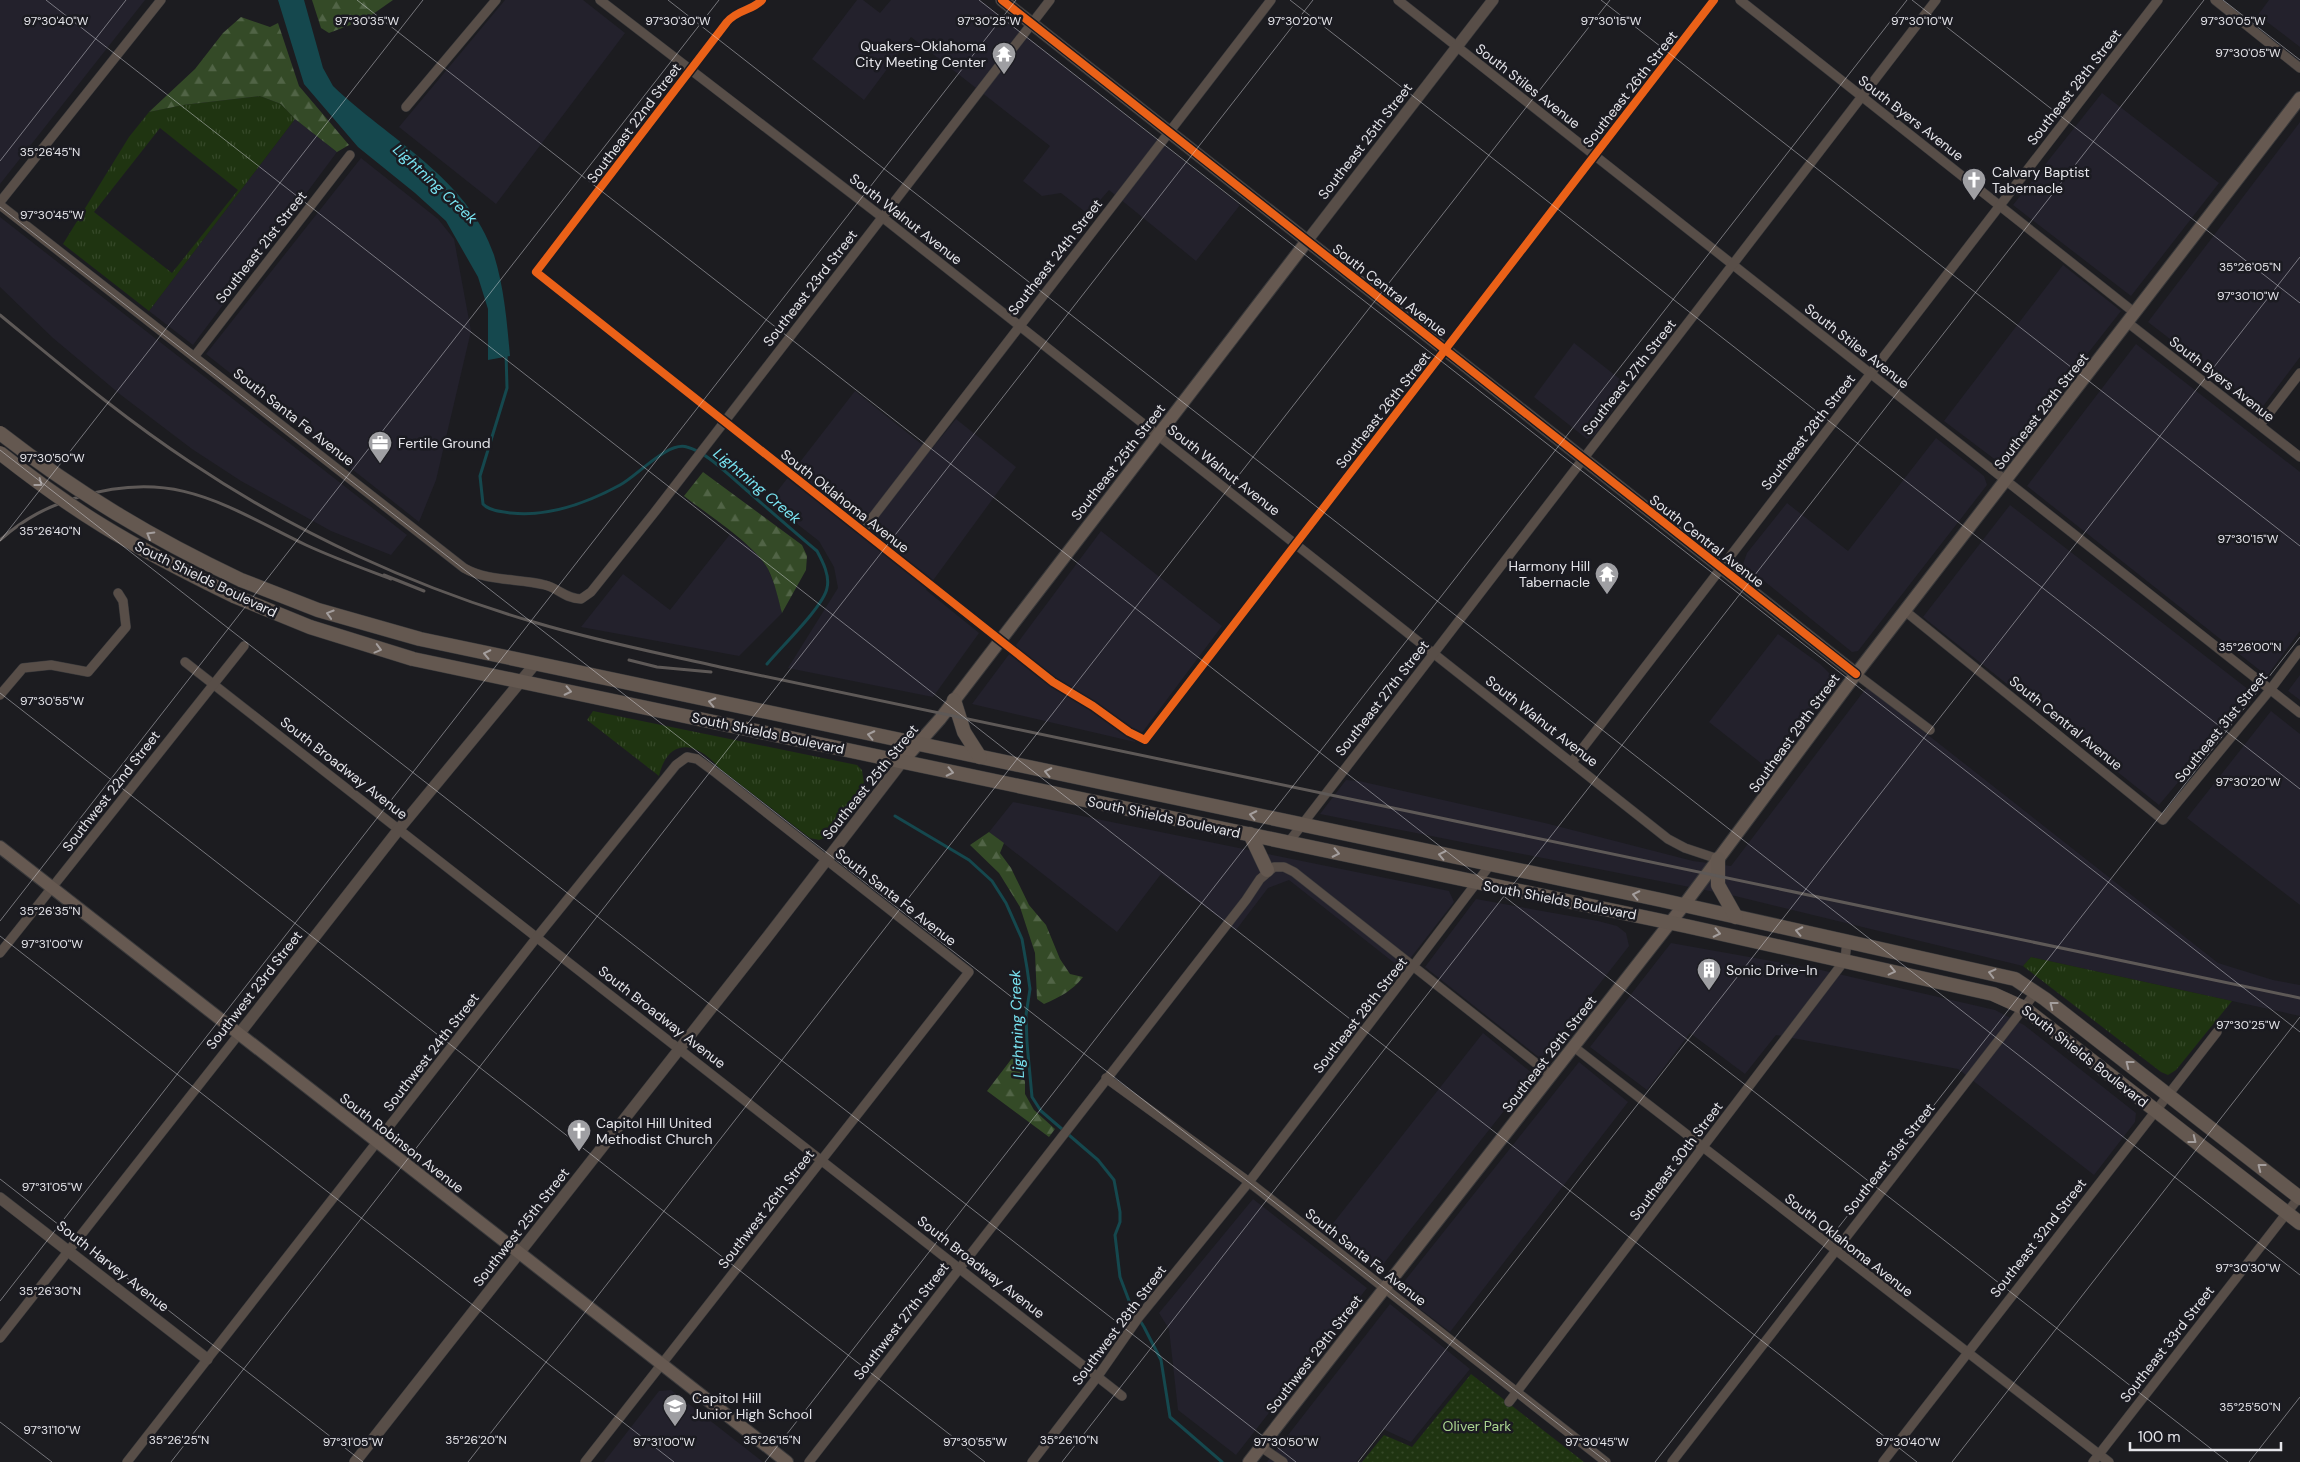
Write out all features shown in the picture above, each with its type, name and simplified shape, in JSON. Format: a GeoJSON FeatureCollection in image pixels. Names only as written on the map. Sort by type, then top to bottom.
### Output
{"type":"FeatureCollection","features":[{"type":"Feature","properties":{"kind":"main road","name":"South Central Avenue"},"geometry":{"type":"LineString","coordinates":[[1002,0],[1856,674]]}},
{"type":"Feature","properties":{"kind":"main road","name":"Southeast 29th Street"},"geometry":{"type":"LineString","coordinates":[[1385,1289],[1684,905],[1856,674],[2300,98]]}},
{"type":"Feature","properties":{"kind":"main road","name":"Southeast 25th Street"},"geometry":{"type":"LineString","coordinates":[[902,762],[919,745],[954,700],[1307,241]]}},
{"type":"Feature","properties":{"kind":"main road","name":"South Shields Boulevard"},"geometry":{"type":"LineString","coordinates":[[0,432],[44,467],[112,512],[178,551],[241,580],[318,610],[375,628],[535,664],[1684,905],[2015,979],[2036,992],[2300,1197]]}},
{"type":"Feature","properties":{"kind":"main road","name":"South Shields Boulevard"},"geometry":{"type":"LineString","coordinates":[[0,454],[102,526],[172,565],[234,596],[310,627],[368,646],[413,658],[902,762],[1670,922],[1993,994],[2024,1008],[2300,1223]]}},
{"type":"Feature","properties":{"kind":"main road"},"geometry":{"type":"LineString","coordinates":[[954,700],[964,732],[980,757]]}},
{"type":"Feature","properties":{"kind":"main road"},"geometry":{"type":"LineString","coordinates":[[1092,802],[1095,782]]}},
{"type":"Feature","properties":{"kind":"main road"},"geometry":{"type":"LineString","coordinates":[[1250,834],[1267,870]]}},
{"type":"Feature","properties":{"kind":"main road","name":"South Robinson Avenue"},"geometry":{"type":"LineString","coordinates":[[0,847],[787,1462]]}},
{"type":"Feature","properties":{"kind":"main road"},"geometry":{"type":"LineString","coordinates":[[1718,859],[1718,885],[1736,917]]}},
{"type":"Feature","properties":{"kind":"main road","name":"Southwest 29th Street"},"geometry":{"type":"LineString","coordinates":[[1254,1456],[1385,1289]]}},
{"type":"Feature","properties":{"kind":"street"},"geometry":{"type":"LineString","coordinates":[[0,204],[161,0]]}},
{"type":"Feature","properties":{"kind":"street"},"geometry":{"type":"LineString","coordinates":[[406,106],[496,0]]}},
{"type":"Feature","properties":{"kind":"street","name":"South Walnut Avenue"},"geometry":{"type":"LineString","coordinates":[[600,0],[882,217],[1668,839],[1696,852],[1718,859]]}},
{"type":"Feature","properties":{"kind":"street","name":"Southeast 22nd Street"},"geometry":{"type":"LineString","coordinates":[[536,272],[731,16],[740,10],[756,6],[762,0]]}},
{"type":"Feature","properties":{"kind":"street","name":"Southeast 23rd Street"},"geometry":{"type":"LineString","coordinates":[[591,592],[1050,0]]}},
{"type":"Feature","properties":{"kind":"street","name":"Southeast 24th Street"},"geometry":{"type":"LineString","coordinates":[[862,531],[1271,0]]}},
{"type":"Feature","properties":{"kind":"street","name":"South Stiles Avenue"},"geometry":{"type":"LineString","coordinates":[[1398,0],[2300,713]]}},
{"type":"Feature","properties":{"kind":"street","name":"Southeast 25th Street"},"geometry":{"type":"LineString","coordinates":[[1307,241],[1493,0]]}},
{"type":"Feature","properties":{"kind":"street","name":"Southeast 26th Street"},"geometry":{"type":"LineString","coordinates":[[1145,740],[1714,0]]}},
{"type":"Feature","properties":{"kind":"street","name":"South Byers Avenue"},"geometry":{"type":"LineString","coordinates":[[1740,0],[2000,205],[2131,317],[2300,457]]}},
{"type":"Feature","properties":{"kind":"street","name":"Southeast 27th Street"},"geometry":{"type":"LineString","coordinates":[[1288,843],[1936,0]]}},
{"type":"Feature","properties":{"kind":"street","name":"Southeast 28th Street"},"geometry":{"type":"LineString","coordinates":[[1572,762],[2158,0]]}},
{"type":"Feature","properties":{"kind":"street"},"geometry":{"type":"LineString","coordinates":[[2215,0],[2300,68]]}},
{"type":"Feature","properties":{"kind":"street","name":"Southeast 21st Street"},"geometry":{"type":"LineString","coordinates":[[194,357],[350,154]]}},
{"type":"Feature","properties":{"kind":"street","name":"South Santa Fe Avenue"},"geometry":{"type":"LineString","coordinates":[[0,204],[471,572],[544,584],[575,599],[586,597],[591,592]]}},
{"type":"Feature","properties":{"kind":"street","name":"South Oklahoma Avenue"},"geometry":{"type":"LineString","coordinates":[[536,272],[1052,682],[1093,706],[1129,732],[1145,740]]}},
{"type":"Feature","properties":{"kind":"street"},"geometry":{"type":"LineString","coordinates":[[2260,425],[2300,373]]}},
{"type":"Feature","properties":{"kind":"street"},"geometry":{"type":"LineString","coordinates":[[0,695],[23,668],[51,665],[88,672],[126,628],[123,601],[118,593]]}},
{"type":"Feature","properties":{"kind":"street","name":"South Central Avenue"},"geometry":{"type":"LineString","coordinates":[[1905,611],[2163,820]]}},
{"type":"Feature","properties":{"kind":"street","name":"Southwest 22nd Street"},"geometry":{"type":"LineString","coordinates":[[0,953],[244,646]]}},
{"type":"Feature","properties":{"kind":"street","name":"Southeast 31st Street"},"geometry":{"type":"LineString","coordinates":[[2163,820],[2270,690],[2300,650]]}},
{"type":"Feature","properties":{"kind":"street","name":"South Broadway Avenue"},"geometry":{"type":"LineString","coordinates":[[185,662],[1122,1396]]}},
{"type":"Feature","properties":{"kind":"street","name":"Southwest 23rd Street"},"geometry":{"type":"LineString","coordinates":[[0,1338],[399,829],[535,664]]}},
{"type":"Feature","properties":{"kind":"street","name":"South Central Avenue"},"geometry":{"type":"LineString","coordinates":[[1856,674],[1930,730]]}},
{"type":"Feature","properties":{"kind":"street","name":"South Santa Fe Avenue"},"geometry":{"type":"LineString","coordinates":[[687,757],[697,759],[716,773],[969,972]]}},
{"type":"Feature","properties":{"kind":"street","name":"Southwest 24th Street"},"geometry":{"type":"LineString","coordinates":[[127,1462],[537,938],[676,765],[687,757]]}},
{"type":"Feature","properties":{"kind":"street","name":"Southeast 25th Street"},"geometry":{"type":"LineString","coordinates":[[766,940],[902,762]]}},
{"type":"Feature","properties":{"kind":"street","name":"Southeast 28th Street"},"geometry":{"type":"LineString","coordinates":[[1249,1182],[1414,968],[1490,865]]}},
{"type":"Feature","properties":{"kind":"street"},"geometry":{"type":"LineString","coordinates":[[1106,1078],[1267,870],[1279,866],[1290,869],[1552,1076]]}},
{"type":"Feature","properties":{"kind":"street","name":"Southwest 25th Street"},"geometry":{"type":"LineString","coordinates":[[355,1462],[766,940]]}},
{"type":"Feature","properties":{"kind":"street"},"geometry":{"type":"LineString","coordinates":[[1845,960],[1847,941]]}},
{"type":"Feature","properties":{"kind":"street","name":"Southeast 30th Street"},"geometry":{"type":"LineString","coordinates":[[1509,1402],[1845,960]]}},
{"type":"Feature","properties":{"kind":"street","name":"Southwest 26th Street"},"geometry":{"type":"LineString","coordinates":[[585,1462],[969,972]]}},
{"type":"Feature","properties":{"kind":"street","name":"Southeast 31st Street"},"geometry":{"type":"LineString","coordinates":[[1672,1462],[2036,992]]}},
{"type":"Feature","properties":{"kind":"street","name":"Southeast 32nd Street"},"geometry":{"type":"LineString","coordinates":[[1882,1462],[2216,1032]]}},
{"type":"Feature","properties":{"kind":"street","name":"South Oklahoma Avenue"},"geometry":{"type":"LineString","coordinates":[[1574,1047],[1703,1149],[2109,1462]]}},
{"type":"Feature","properties":{"kind":"street","name":"South Santa Fe Avenue"},"geometry":{"type":"LineString","coordinates":[[1106,1078],[1249,1182],[1606,1462]]}},
{"type":"Feature","properties":{"kind":"street","name":"Southwest 27th Street"},"geometry":{"type":"LineString","coordinates":[[809,1462],[1106,1078]]}},
{"type":"Feature","properties":{"kind":"street","name":"Southwest 28th Street"},"geometry":{"type":"LineString","coordinates":[[1032,1462],[1098,1376],[1139,1317],[1249,1182]]}},
{"type":"Feature","properties":{"kind":"street","name":"Southeast 33rd Street"},"geometry":{"type":"LineString","coordinates":[[2093,1462],[2300,1197]]}},
{"type":"Feature","properties":{"kind":"street","name":"South Harvey Avenue"},"geometry":{"type":"LineString","coordinates":[[0,1198],[207,1359]]}},
{"type":"Feature","properties":{"kind":"street"},"geometry":{"type":"LineString","coordinates":[[1254,1456],[1283,1462]]}},
{"type":"Feature","properties":{"kind":"shaded area"},"geometry":{"type":"Polygon","coordinates":[[[0,0],[145,0],[0,184],[0,0]]]}},
{"type":"Feature","properties":{"kind":"shaded area"},"geometry":{"type":"Polygon","coordinates":[[[505,0],[583,0],[625,33],[496,204],[399,127],[505,0]]]}},
{"type":"Feature","properties":{"kind":"shaded area"},"geometry":{"type":"Polygon","coordinates":[[[857,0],[863,0],[880,13],[891,0],[980,0],[1240,205],[1196,261],[1109,190],[1088,214],[1061,193],[1042,196],[1023,181],[1050,146],[911,37],[864,100],[812,59],[857,0]]]}},
{"type":"Feature","properties":{"kind":"shaded area"},"geometry":{"type":"Polygon","coordinates":[[[2269,0],[2300,0],[2300,47],[2258,15],[2269,0]]]}},
{"type":"Feature","properties":{"kind":"shaded area"},"geometry":{"type":"Polygon","coordinates":[[[2102,93],[2219,183],[2131,296],[2013,205],[2102,93]]]}},
{"type":"Feature","properties":{"kind":"shaded area"},"geometry":{"type":"Polygon","coordinates":[[[295,119],[337,152],[193,345],[149,311],[295,119]]]}},
{"type":"Feature","properties":{"kind":"shaded area"},"geometry":{"type":"Polygon","coordinates":[[[2300,122],[2300,357],[2261,409],[2148,322],[2300,122]]]}},
{"type":"Feature","properties":{"kind":"shaded area"},"geometry":{"type":"Polygon","coordinates":[[[361,158],[438,219],[454,239],[471,331],[436,480],[419,522],[206,354],[361,158]]]}},
{"type":"Feature","properties":{"kind":"shaded area"},"geometry":{"type":"Polygon","coordinates":[[[0,217],[407,535],[391,555],[331,531],[241,481],[192,449],[121,395],[53,338],[0,287],[0,217]]]}},
{"type":"Feature","properties":{"kind":"shaded area"},"geometry":{"type":"Polygon","coordinates":[[[2063,265],[2121,311],[2001,464],[1944,421],[2063,265]]]}},
{"type":"Feature","properties":{"kind":"shaded area"},"geometry":{"type":"Polygon","coordinates":[[[1574,343],[1630,387],[1594,436],[1587,439],[1534,397],[1574,343]]]}},
{"type":"Feature","properties":{"kind":"shaded area"},"geometry":{"type":"Polygon","coordinates":[[[2136,344],[2300,472],[2300,631],[2267,676],[2027,486],[2136,344]]]}},
{"type":"Feature","properties":{"kind":"shaded area"},"geometry":{"type":"Polygon","coordinates":[[[855,391],[930,451],[956,419],[1016,467],[926,590],[979,633],[933,697],[788,668],[838,588],[834,567],[819,541],[769,502],[855,391]]]}},
{"type":"Feature","properties":{"kind":"shaded area"},"geometry":{"type":"Polygon","coordinates":[[[1936,438],[1984,476],[1987,485],[1858,651],[1852,652],[1743,564],[1747,553],[1787,503],[1848,551],[1936,438]]]}},
{"type":"Feature","properties":{"kind":"shaded area"},"geometry":{"type":"Polygon","coordinates":[[[2010,505],[2253,693],[2159,805],[1923,617],[2010,505]]]}},
{"type":"Feature","properties":{"kind":"shaded area"},"geometry":{"type":"Polygon","coordinates":[[[1101,531],[1222,626],[1135,742],[972,704],[1101,531]]]}},
{"type":"Feature","properties":{"kind":"shaded area"},"geometry":{"type":"Polygon","coordinates":[[[731,533],[756,552],[768,569],[776,589],[782,613],[739,656],[581,627],[623,574],[670,610],[731,533]]]}},
{"type":"Feature","properties":{"kind":"shaded area"},"geometry":{"type":"Polygon","coordinates":[[[1778,634],[1820,664],[1832,676],[1834,685],[1766,767],[1709,722],[1778,634]]]}},
{"type":"Feature","properties":{"kind":"shaded area"},"geometry":{"type":"Polygon","coordinates":[[[2300,675],[2300,700],[2288,691],[2300,675]]]}},
{"type":"Feature","properties":{"kind":"shaded area"},"geometry":{"type":"Polygon","coordinates":[[[1867,687],[2218,963],[2273,980],[2300,985],[2300,1016],[2031,957],[2023,966],[1735,896],[1320,814],[1346,780],[1359,781],[1545,823],[1693,861],[1731,866],[1867,687]]]}},
{"type":"Feature","properties":{"kind":"shaded area"},"geometry":{"type":"Polygon","coordinates":[[[2271,711],[2300,734],[2300,905],[2187,818],[2271,711]]]}},
{"type":"Feature","properties":{"kind":"shaded area"},"geometry":{"type":"Polygon","coordinates":[[[1013,802],[1449,891],[1454,902],[1402,969],[1289,880],[1268,888],[1236,930],[1161,874],[1117,932],[989,832],[1013,802]]]}},
{"type":"Feature","properties":{"kind":"shaded area"},"geometry":{"type":"Polygon","coordinates":[[[1476,899],[1598,921],[1617,926],[1626,933],[1629,946],[1541,1059],[1425,967],[1476,899]]]}},
{"type":"Feature","properties":{"kind":"shaded area"},"geometry":{"type":"Polygon","coordinates":[[[1671,943],[1821,970],[1995,1010],[2024,1025],[2136,1113],[2135,1122],[2094,1175],[1958,1069],[1776,1035],[1745,1074],[1690,1033],[1647,1090],[1590,1047],[1671,943]]]}},
{"type":"Feature","properties":{"kind":"shaded area"},"geometry":{"type":"Polygon","coordinates":[[[1483,1033],[1533,1074],[1377,1272],[1327,1231],[1483,1033]]]}},
{"type":"Feature","properties":{"kind":"shaded area"},"geometry":{"type":"Polygon","coordinates":[[[1579,1062],[1628,1102],[1450,1332],[1402,1295],[1403,1283],[1579,1062]]]}},
{"type":"Feature","properties":{"kind":"shaded area"},"geometry":{"type":"Polygon","coordinates":[[[1253,1199],[1367,1288],[1236,1455],[1178,1410],[1169,1329],[1159,1313],[1253,1199]]]}},
{"type":"Feature","properties":{"kind":"shaded area"},"geometry":{"type":"Polygon","coordinates":[[[1390,1304],[1470,1369],[1411,1442],[1383,1429],[1356,1462],[1267,1462],[1390,1304]]]}},
{"type":"Feature","properties":{"kind":"shaded area","name":"Capitol Hill Junior High School"},"geometry":{"type":"Polygon","coordinates":[[[671,1390],[763,1462],[604,1462],[659,1391],[671,1390]]]}},
{"type":"Feature","properties":{"kind":"green space"},"geometry":{"type":"Polygon","coordinates":[[[312,0],[393,0],[366,19],[329,33],[321,28],[312,0]]]}},
{"type":"Feature","properties":{"kind":"green space"},"geometry":{"type":"Polygon","coordinates":[[[241,17],[270,27],[278,23],[299,86],[349,145],[337,152],[295,119],[281,104],[260,96],[183,105],[149,112],[195,69],[223,33],[241,17]]]}},
{"type":"Feature","properties":{"kind":"green space"},"geometry":{"type":"Polygon","coordinates":[[[260,96],[281,104],[295,119],[149,311],[63,244],[129,137],[149,112],[183,105],[260,96]],[[160,128],[94,212],[172,273],[238,190],[160,128]]]}},
{"type":"Feature","properties":{"kind":"green space"},"geometry":{"type":"Polygon","coordinates":[[[703,472],[802,545],[807,556],[806,570],[782,613],[773,580],[761,559],[742,540],[684,496],[703,472]]]}},
{"type":"Feature","properties":{"kind":"green space"},"geometry":{"type":"Polygon","coordinates":[[[593,711],[857,765],[862,770],[864,784],[824,838],[819,840],[810,838],[719,768],[702,752],[693,748],[684,747],[676,749],[669,754],[663,763],[659,776],[587,720],[593,711]]]}},
{"type":"Feature","properties":{"kind":"green space"},"geometry":{"type":"Polygon","coordinates":[[[989,832],[1004,843],[1000,853],[1011,868],[1029,905],[1046,925],[1060,959],[1070,974],[1083,977],[1065,993],[1044,1004],[1037,999],[1035,953],[1020,907],[999,873],[970,845],[989,832]]]}},
{"type":"Feature","properties":{"kind":"green space"},"geometry":{"type":"Polygon","coordinates":[[[2031,957],[2232,1001],[2176,1070],[2168,1075],[2161,1072],[2023,966],[2031,957]]]}},
{"type":"Feature","properties":{"kind":"green space"},"geometry":{"type":"Polygon","coordinates":[[[1016,1053],[1025,1082],[1025,1094],[1034,1110],[1055,1129],[1049,1137],[987,1091],[1016,1053]]]}},
{"type":"Feature","properties":{"kind":"green space","name":"Oliver Park"},"geometry":{"type":"Polygon","coordinates":[[[1471,1374],[1584,1462],[1362,1462],[1384,1435],[1412,1447],[1471,1374]]]}},
{"type":"Feature","properties":{"kind":"water","name":"Lightning Creek"},"geometry":{"type":"Polygon","coordinates":[[[278,0],[304,0],[323,68],[333,86],[446,182],[466,204],[482,228],[494,255],[503,292],[510,356],[488,360],[488,309],[478,277],[446,221],[358,147],[304,84],[278,0]]]}},
{"type":"Feature","properties":{"kind":"waterway","name":"Lightning Creek"},"geometry":{"type":"LineString","coordinates":[[506,353],[507,388],[480,476],[483,504],[492,510],[500,512],[525,514],[553,511],[594,498],[620,485],[671,449],[687,447],[695,450],[723,470],[817,551],[822,560],[828,579],[824,596],[810,616],[767,664]]}},
{"type":"Feature","properties":{"kind":"waterway","name":"Lightning Creek"},"geometry":{"type":"LineString","coordinates":[[895,816],[969,860],[992,881],[1006,903],[1022,939],[1030,989],[1026,1015],[1032,1097],[1041,1111],[1098,1160],[1114,1180],[1120,1212],[1120,1222],[1115,1235],[1120,1277],[1131,1306],[1161,1360],[1170,1417],[1222,1462]]}},
{"type":"Feature","properties":{"kind":"railway"},"geometry":{"type":"LineString","coordinates":[[0,315],[141,428],[230,488],[314,535],[358,556],[447,593],[537,623],[605,641],[720,667],[2300,998]]}},
{"type":"Feature","properties":{"kind":"railway"},"geometry":{"type":"LineString","coordinates":[[0,540],[37,514],[57,504],[79,497],[113,489],[143,487],[171,489],[198,495],[223,505],[317,550],[391,579]]}},
{"type":"Feature","properties":{"kind":"railway"},"geometry":{"type":"LineString","coordinates":[[384,575],[424,591]]}},
{"type":"Feature","properties":{"kind":"railway"},"geometry":{"type":"LineString","coordinates":[[629,660],[657,667],[711,672]]}},
{"type":"Feature","properties":{"kind":"cycle path"},"geometry":{"type":"LineString","coordinates":[[762,0],[727,22],[536,272],[1053,682],[1093,706],[1129,732],[1145,740],[1714,0]]}},
{"type":"Feature","properties":{"kind":"cycle path"},"geometry":{"type":"LineString","coordinates":[[1002,0],[1856,674]]}},
{"type":"Feature","properties":{"kind":"place","name":"Quakers-Oklahoma City Meeting Center"},"geometry":{"type":"Point","coordinates":[1004,75]}},
{"type":"Feature","properties":{"kind":"place","name":"Calvary Baptist Tabernacle"},"geometry":{"type":"Point","coordinates":[1974,201]}},
{"type":"Feature","properties":{"kind":"place","name":"Fertile Ground"},"geometry":{"type":"Point","coordinates":[380,464]}},
{"type":"Feature","properties":{"kind":"place","name":"Harmony Hill Tabernacle"},"geometry":{"type":"Point","coordinates":[1607,595]}},
{"type":"Feature","properties":{"kind":"place","name":"Sonic Drive-In"},"geometry":{"type":"Point","coordinates":[1709,991]}},
{"type":"Feature","properties":{"kind":"place","name":"Capitol Hill United Methodist Church"},"geometry":{"type":"Point","coordinates":[579,1152]}},
{"type":"Feature","properties":{"kind":"place","name":"Capitol Hill Junior High School"},"geometry":{"type":"Point","coordinates":[675,1427]}}]}
